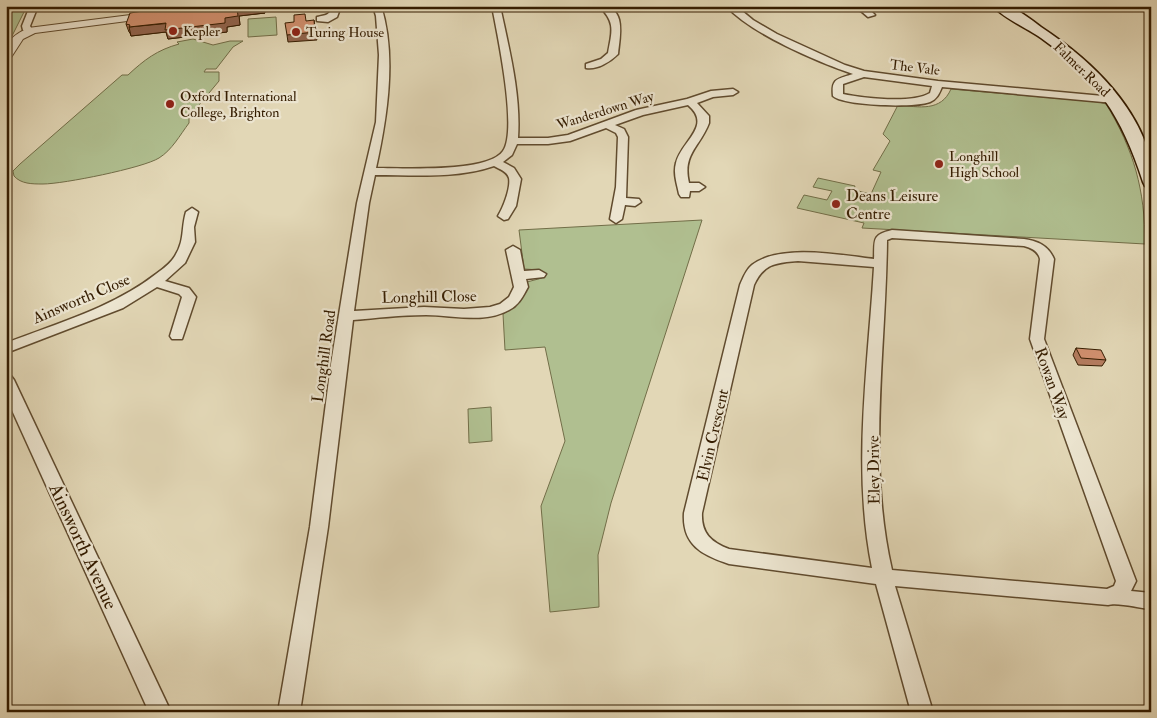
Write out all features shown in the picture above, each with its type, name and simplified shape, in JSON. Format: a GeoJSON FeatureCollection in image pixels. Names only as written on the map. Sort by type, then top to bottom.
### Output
{"type":"FeatureCollection","features":[{"type":"Feature","properties":{"kind":"main road","name":"Falmer Road"},"geometry":{"type":"LineString","coordinates":[[999,6],[1058,44],[1104,87],[1114,100],[1141,151],[1151,182]]}},
{"type":"Feature","properties":{"kind":"street"},"geometry":{"type":"LineString","coordinates":[[29,30],[26,26],[34,6]]}},
{"type":"Feature","properties":{"kind":"street"},"geometry":{"type":"LineString","coordinates":[[327,21],[336,13],[337,6]]}},
{"type":"Feature","properties":{"kind":"street","name":"Longhill Road"},"geometry":{"type":"LineString","coordinates":[[289,712],[318,527],[363,203],[379,134],[383,104],[384,55],[380,16],[377,6]]}},
{"type":"Feature","properties":{"kind":"street"},"geometry":{"type":"LineString","coordinates":[[370,172],[466,170],[495,162],[509,152],[513,141],[510,88],[496,6]]}},
{"type":"Feature","properties":{"kind":"street"},"geometry":{"type":"LineString","coordinates":[[589,66],[604,61],[613,54],[616,21],[611,11],[603,6]]}},
{"type":"Feature","properties":{"kind":"street","name":"The Vale"},"geometry":{"type":"LineString","coordinates":[[730,6],[750,22],[780,39],[863,74],[938,84],[1114,100]]}},
{"type":"Feature","properties":{"kind":"street"},"geometry":{"type":"LineString","coordinates":[[851,6],[864,9],[871,15]]}},
{"type":"Feature","properties":{"kind":"street"},"geometry":{"type":"LineString","coordinates":[[6,56],[17,39],[29,30],[167,13]]}},
{"type":"Feature","properties":{"kind":"street"},"geometry":{"type":"LineString","coordinates":[[863,74],[839,82],[837,85],[838,96],[856,100],[919,102],[934,95],[938,84]]}},
{"type":"Feature","properties":{"kind":"street"},"geometry":{"type":"LineString","coordinates":[[510,88],[522,87]]}},
{"type":"Feature","properties":{"kind":"street","name":"Wanderdown Way"},"geometry":{"type":"LineString","coordinates":[[513,141],[564,139],[582,135],[640,112],[690,102],[712,94],[734,93]]}},
{"type":"Feature","properties":{"kind":"street"},"geometry":{"type":"LineString","coordinates":[[690,102],[701,110],[705,118],[704,123],[682,158],[680,171],[685,191],[700,187]]}},
{"type":"Feature","properties":{"kind":"street"},"geometry":{"type":"LineString","coordinates":[[607,125],[620,131],[623,137],[620,201],[616,219]]}},
{"type":"Feature","properties":{"kind":"street"},"geometry":{"type":"LineString","coordinates":[[495,162],[510,170],[515,179],[510,206],[504,216]]}},
{"type":"Feature","properties":{"kind":"street"},"geometry":{"type":"LineString","coordinates":[[620,201],[635,202]]}},
{"type":"Feature","properties":{"kind":"street","name":"Ainsworth Close"},"geometry":{"type":"LineString","coordinates":[[6,348],[126,302],[155,282],[174,267],[184,252],[194,218]]}},
{"type":"Feature","properties":{"kind":"street","name":"Eley Drive"},"geometry":{"type":"LineString","coordinates":[[895,234],[885,235],[882,238],[870,450],[876,538],[884,577],[922,712]]}},
{"type":"Feature","properties":{"kind":"street","name":"Rowan Way"},"geometry":{"type":"LineString","coordinates":[[895,234],[1026,242],[1038,246],[1044,251],[1047,260],[1037,339],[1125,575],[1125,585],[1117,595]]}},
{"type":"Feature","properties":{"kind":"street","name":"Longhill Close"},"geometry":{"type":"LineString","coordinates":[[347,316],[426,311],[463,314],[487,312],[502,308],[514,300],[521,288],[513,250]]}},
{"type":"Feature","properties":{"kind":"street","name":"Elvin Crescent"},"geometry":{"type":"LineString","coordinates":[[880,264],[793,256],[761,264],[752,272],[747,285],[691,522],[695,535],[703,544],[730,557],[884,577]]}},
{"type":"Feature","properties":{"kind":"street"},"geometry":{"type":"LineString","coordinates":[[518,276],[538,274]]}},
{"type":"Feature","properties":{"kind":"street"},"geometry":{"type":"LineString","coordinates":[[155,282],[178,289],[187,294],[193,310],[177,336]]}},
{"type":"Feature","properties":{"kind":"street","name":"Ainsworth Avenue"},"geometry":{"type":"LineString","coordinates":[[6,380],[160,712]]}},
{"type":"Feature","properties":{"kind":"street"},"geometry":{"type":"LineString","coordinates":[[884,577],[1101,597],[1117,595],[1130,599],[1151,601]]}},
{"type":"Feature","properties":{"kind":"green space"},"geometry":{"type":"Polygon","coordinates":[[[6,6],[27,6],[6,48],[6,6]]]}},
{"type":"Feature","properties":{"kind":"green space"},"geometry":{"type":"Polygon","coordinates":[[[276,17],[277,35],[248,37],[248,19],[276,17]]]}},
{"type":"Feature","properties":{"kind":"green space"},"geometry":{"type":"Polygon","coordinates":[[[193,39],[213,45],[230,41],[243,41],[233,47],[216,69],[206,69],[204,72],[219,72],[219,81],[189,117],[189,123],[164,155],[150,162],[102,175],[53,183],[31,184],[20,181],[14,176],[13,171],[20,164],[122,75],[128,75],[151,56],[179,44],[177,42],[193,39]]]}},
{"type":"Feature","properties":{"kind":"green space","name":"Longhill High School"},"geometry":{"type":"Polygon","coordinates":[[[951,89],[1106,104],[1124,138],[1136,171],[1143,206],[1145,244],[862,228],[864,223],[797,208],[804,195],[827,200],[832,191],[813,187],[818,178],[855,186],[854,190],[871,194],[881,172],[873,170],[890,141],[883,134],[898,105],[921,107],[935,105],[947,96],[951,89]]]}},
{"type":"Feature","properties":{"kind":"green space"},"geometry":{"type":"Polygon","coordinates":[[[702,220],[611,503],[598,555],[599,607],[550,612],[541,506],[565,441],[545,347],[505,350],[503,314],[519,301],[527,282],[542,278],[541,270],[524,269],[519,230],[702,220]]]}},
{"type":"Feature","properties":{"kind":"green space"},"geometry":{"type":"Polygon","coordinates":[[[491,407],[492,441],[469,443],[468,409],[491,407]]]}},
{"type":"Feature","properties":{"kind":"building"},"geometry":{"type":"Polygon","coordinates":[[[175,6],[248,6],[237,7],[238,16],[225,18],[225,23],[165,30],[166,23],[129,27],[130,25],[126,24],[130,13],[175,6]]]}},
{"type":"Feature","properties":{"kind":"building"},"geometry":{"type":"Polygon","coordinates":[[[305,14],[306,21],[314,20],[315,32],[287,35],[285,23],[294,22],[294,15],[305,14]]]}},
{"type":"Feature","properties":{"kind":"building"},"geometry":{"type":"Polygon","coordinates":[[[1076,348],[1101,350],[1106,360],[1081,358],[1076,348]]]}},
{"type":"Feature","properties":{"kind":"place","name":"Kepler"},"geometry":{"type":"Point","coordinates":[173,31]}},
{"type":"Feature","properties":{"kind":"place","name":"Turing House"},"geometry":{"type":"Point","coordinates":[296,32]}},
{"type":"Feature","properties":{"kind":"place","name":"Oxford International College, Brighton"},"geometry":{"type":"Point","coordinates":[170,104]}},
{"type":"Feature","properties":{"kind":"place","name":"Longhill High School"},"geometry":{"type":"Point","coordinates":[939,164]}},
{"type":"Feature","properties":{"kind":"place","name":"Deans Leisure Centre"},"geometry":{"type":"Point","coordinates":[836,204]}}]}
